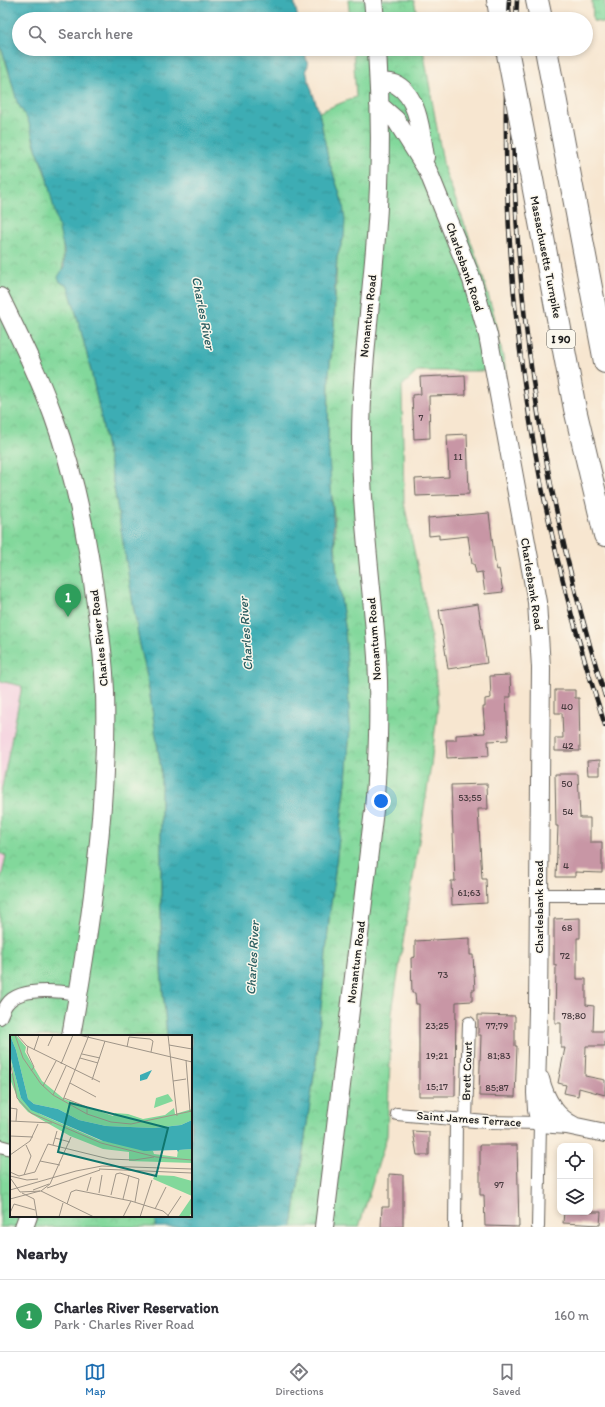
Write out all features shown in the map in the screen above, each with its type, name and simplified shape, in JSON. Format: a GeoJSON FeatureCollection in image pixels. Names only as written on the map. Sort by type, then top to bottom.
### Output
{"type":"FeatureCollection","features":[{"type":"Feature","properties":{"kind":"highway"},"geometry":{"type":"LineString","coordinates":[[498,0],[500,12]]}},
{"type":"Feature","properties":{"kind":"highway"},"geometry":{"type":"LineString","coordinates":[[537,0],[540,12]]}},
{"type":"Feature","properties":{"kind":"highway","name":"Massachusetts Turnpike"},"geometry":{"type":"LineString","coordinates":[[508,56],[573,402],[605,535]]}},
{"type":"Feature","properties":{"kind":"highway"},"geometry":{"type":"LineString","coordinates":[[547,56],[605,362]]}},
{"type":"Feature","properties":{"kind":"street"},"geometry":{"type":"LineString","coordinates":[[373,0],[374,12]]}},
{"type":"Feature","properties":{"kind":"street","name":"Nonantum Road"},"geometry":{"type":"LineString","coordinates":[[324,1227],[372,826],[377,764],[377,658],[365,536],[361,440],[363,371],[376,230],[379,105],[377,56]]}},
{"type":"Feature","properties":{"kind":"street","name":"Charlesbank Road"},"geometry":{"type":"LineString","coordinates":[[379,82],[396,85],[410,98],[418,119],[428,171]]}},
{"type":"Feature","properties":{"kind":"street","name":"Charlesbank Road"},"geometry":{"type":"LineString","coordinates":[[379,105],[396,120],[405,132],[428,171],[464,260],[488,335],[537,602],[541,668],[538,1058],[536,1105],[540,1123],[538,1227]]}},
{"type":"Feature","properties":{"kind":"street","name":"Charles River Road"},"geometry":{"type":"LineString","coordinates":[[0,297],[34,367],[54,416],[66,456],[87,542],[102,654],[105,719],[100,811],[90,909],[79,994],[71,1035]]}},
{"type":"Feature","properties":{"kind":"street"},"geometry":{"type":"LineString","coordinates":[[539,895],[605,895]]}},
{"type":"Feature","properties":{"kind":"street"},"geometry":{"type":"LineString","coordinates":[[0,1018],[8,1003],[20,995],[55,991],[79,994]]}},
{"type":"Feature","properties":{"kind":"street","name":"Brett Court"},"geometry":{"type":"LineString","coordinates":[[455,1227],[461,1119],[469,1023]]}},
{"type":"Feature","properties":{"kind":"street","name":"Charlesbank Road"},"geometry":{"type":"LineString","coordinates":[[538,1058],[541,1084],[549,1102],[560,1116],[578,1128]]}},
{"type":"Feature","properties":{"kind":"street","name":"Saint James Terrace"},"geometry":{"type":"LineString","coordinates":[[397,1114],[516,1123],[540,1123]]}},
{"type":"Feature","properties":{"kind":"street"},"geometry":{"type":"LineString","coordinates":[[540,1123],[605,1133]]}},
{"type":"Feature","properties":{"kind":"street"},"geometry":{"type":"LineString","coordinates":[[0,1146],[10,1149]]}},
{"type":"Feature","properties":{"kind":"street"},"geometry":{"type":"LineString","coordinates":[[24,1227],[28,1217]]}},
{"type":"Feature","properties":{"kind":"shaded area"},"geometry":{"type":"Polygon","coordinates":[[[0,681],[22,686],[0,797],[0,681]]]}},
{"type":"Feature","properties":{"kind":"shaded area"},"geometry":{"type":"Polygon","coordinates":[[[0,853],[6,856],[0,883],[0,853]]]}},
{"type":"Feature","properties":{"kind":"green space"},"geometry":{"type":"Polygon","coordinates":[[[348,0],[414,0],[417,12],[349,12],[348,0]]]}},
{"type":"Feature","properties":{"kind":"green space"},"geometry":{"type":"Polygon","coordinates":[[[592,0],[605,0],[605,23],[593,21],[592,0]]]}},
{"type":"Feature","properties":{"kind":"green space"},"geometry":{"type":"Polygon","coordinates":[[[0,45],[18,103],[29,122],[34,144],[58,215],[63,249],[63,266],[60,282],[68,286],[81,329],[101,417],[110,462],[139,640],[147,676],[161,769],[161,970],[167,1035],[10,1035],[10,1217],[156,1217],[155,1227],[0,1227],[0,883],[6,856],[0,853],[0,797],[22,686],[0,681],[0,45]]]}},
{"type":"Feature","properties":{"kind":"green space"},"geometry":{"type":"Polygon","coordinates":[[[353,56],[424,56],[444,168],[479,264],[494,315],[506,371],[418,371],[402,386],[404,503],[427,612],[434,658],[438,705],[431,765],[392,1012],[387,1136],[359,1227],[292,1227],[316,1062],[329,920],[346,782],[350,728],[345,626],[336,565],[335,525],[328,461],[329,373],[334,329],[337,257],[344,237],[343,204],[328,158],[319,112],[356,97],[353,56]]]}},
{"type":"Feature","properties":{"kind":"water","name":"Charles River"},"geometry":{"type":"Polygon","coordinates":[[[0,0],[294,0],[297,12],[12,12],[12,56],[306,56],[308,66],[306,69],[308,79],[319,112],[328,158],[343,204],[345,221],[344,237],[337,257],[334,329],[329,373],[328,439],[336,565],[345,626],[350,728],[346,782],[329,920],[316,1062],[292,1227],[155,1227],[156,1217],[192,1217],[192,1035],[167,1035],[161,970],[161,769],[147,676],[139,640],[110,462],[101,417],[81,329],[68,286],[60,282],[58,277],[64,267],[64,250],[45,171],[37,151],[28,120],[17,102],[7,64],[0,45],[0,0]]]}},
{"type":"Feature","properties":{"kind":"building"},"geometry":{"type":"Polygon","coordinates":[[[465,375],[466,395],[429,396],[430,438],[414,439],[412,395],[421,394],[420,377],[465,375]]]}},
{"type":"Feature","properties":{"kind":"building"},"geometry":{"type":"Polygon","coordinates":[[[467,434],[469,494],[416,496],[415,479],[449,477],[447,435],[467,434]]]}},
{"type":"Feature","properties":{"kind":"building"},"geometry":{"type":"Polygon","coordinates":[[[489,513],[495,562],[497,570],[499,569],[503,592],[485,594],[482,572],[476,573],[474,564],[472,564],[468,536],[439,539],[439,535],[429,536],[428,518],[489,513]]]}},
{"type":"Feature","properties":{"kind":"building"},"geometry":{"type":"Polygon","coordinates":[[[478,604],[487,663],[448,669],[439,610],[478,604]]]}},
{"type":"Feature","properties":{"kind":"building"},"geometry":{"type":"Polygon","coordinates":[[[510,675],[511,697],[506,697],[508,740],[488,741],[489,756],[447,758],[446,740],[456,740],[456,735],[485,733],[483,707],[485,707],[485,699],[491,698],[490,676],[510,675]]]}},
{"type":"Feature","properties":{"kind":"building"},"geometry":{"type":"Polygon","coordinates":[[[555,690],[575,690],[575,698],[579,698],[580,751],[555,751],[555,738],[563,738],[562,713],[555,713],[555,690]]]}},
{"type":"Feature","properties":{"kind":"building"},"geometry":{"type":"Polygon","coordinates":[[[600,760],[600,775],[588,775],[587,761],[600,760]]]}},
{"type":"Feature","properties":{"kind":"building"},"geometry":{"type":"Polygon","coordinates":[[[555,774],[578,774],[580,818],[590,818],[590,842],[602,842],[602,873],[575,872],[575,877],[556,877],[558,826],[556,826],[555,774]]]}},
{"type":"Feature","properties":{"kind":"building"},"geometry":{"type":"Polygon","coordinates":[[[487,784],[488,809],[478,809],[482,879],[486,879],[487,903],[452,905],[451,881],[455,881],[451,785],[487,784]]]}},
{"type":"Feature","properties":{"kind":"building"},"geometry":{"type":"Polygon","coordinates":[[[580,918],[580,938],[577,938],[577,979],[586,979],[586,1005],[594,1006],[593,1031],[605,1031],[605,1046],[586,1046],[585,1076],[605,1080],[605,1095],[579,1088],[578,1096],[564,1093],[566,1085],[558,1083],[565,1048],[561,1048],[561,1023],[555,1023],[556,965],[554,965],[554,919],[580,918]]]}},
{"type":"Feature","properties":{"kind":"building"},"geometry":{"type":"Polygon","coordinates":[[[470,938],[470,955],[473,955],[475,990],[472,990],[472,1001],[456,1002],[455,1096],[419,1096],[419,1004],[416,1004],[415,993],[412,993],[411,958],[415,957],[415,941],[470,938]]]}},
{"type":"Feature","properties":{"kind":"building"},"geometry":{"type":"Polygon","coordinates":[[[478,1015],[515,1016],[515,1046],[517,1046],[515,1097],[479,1096],[481,1035],[478,1035],[478,1015]]]}},
{"type":"Feature","properties":{"kind":"building"},"geometry":{"type":"Polygon","coordinates":[[[413,1131],[429,1132],[429,1155],[417,1155],[413,1131]]]}},
{"type":"Feature","properties":{"kind":"building"},"geometry":{"type":"Polygon","coordinates":[[[480,1145],[517,1145],[519,1227],[485,1226],[484,1195],[480,1195],[480,1145]]]}},
{"type":"Feature","properties":{"kind":"building"},"geometry":{"type":"Polygon","coordinates":[[[389,1174],[403,1175],[403,1227],[381,1227],[382,1207],[389,1207],[389,1174]]]}},
{"type":"Feature","properties":{"kind":"building"},"geometry":{"type":"Polygon","coordinates":[[[593,1212],[601,1212],[600,1225],[563,1223],[564,1215],[593,1215],[593,1212]]]}},
{"type":"Feature","properties":{"kind":"railway"},"geometry":{"type":"LineString","coordinates":[[508,12],[509,0]]}},
{"type":"Feature","properties":{"kind":"railway"},"geometry":{"type":"LineString","coordinates":[[516,12],[517,0]]}},
{"type":"Feature","properties":{"kind":"railway"},"geometry":{"type":"LineString","coordinates":[[507,56],[506,135],[509,221],[515,306],[526,391],[540,476],[558,560],[580,643],[605,725]]}},
{"type":"Feature","properties":{"kind":"railway"},"geometry":{"type":"LineString","coordinates":[[514,56],[513,131],[516,213],[532,376],[562,538],[582,617],[605,696]]}},
{"type":"Feature","properties":{"kind":"place","name":"Charles River Reservation"},"geometry":{"type":"Point","coordinates":[68,617]}}]}
